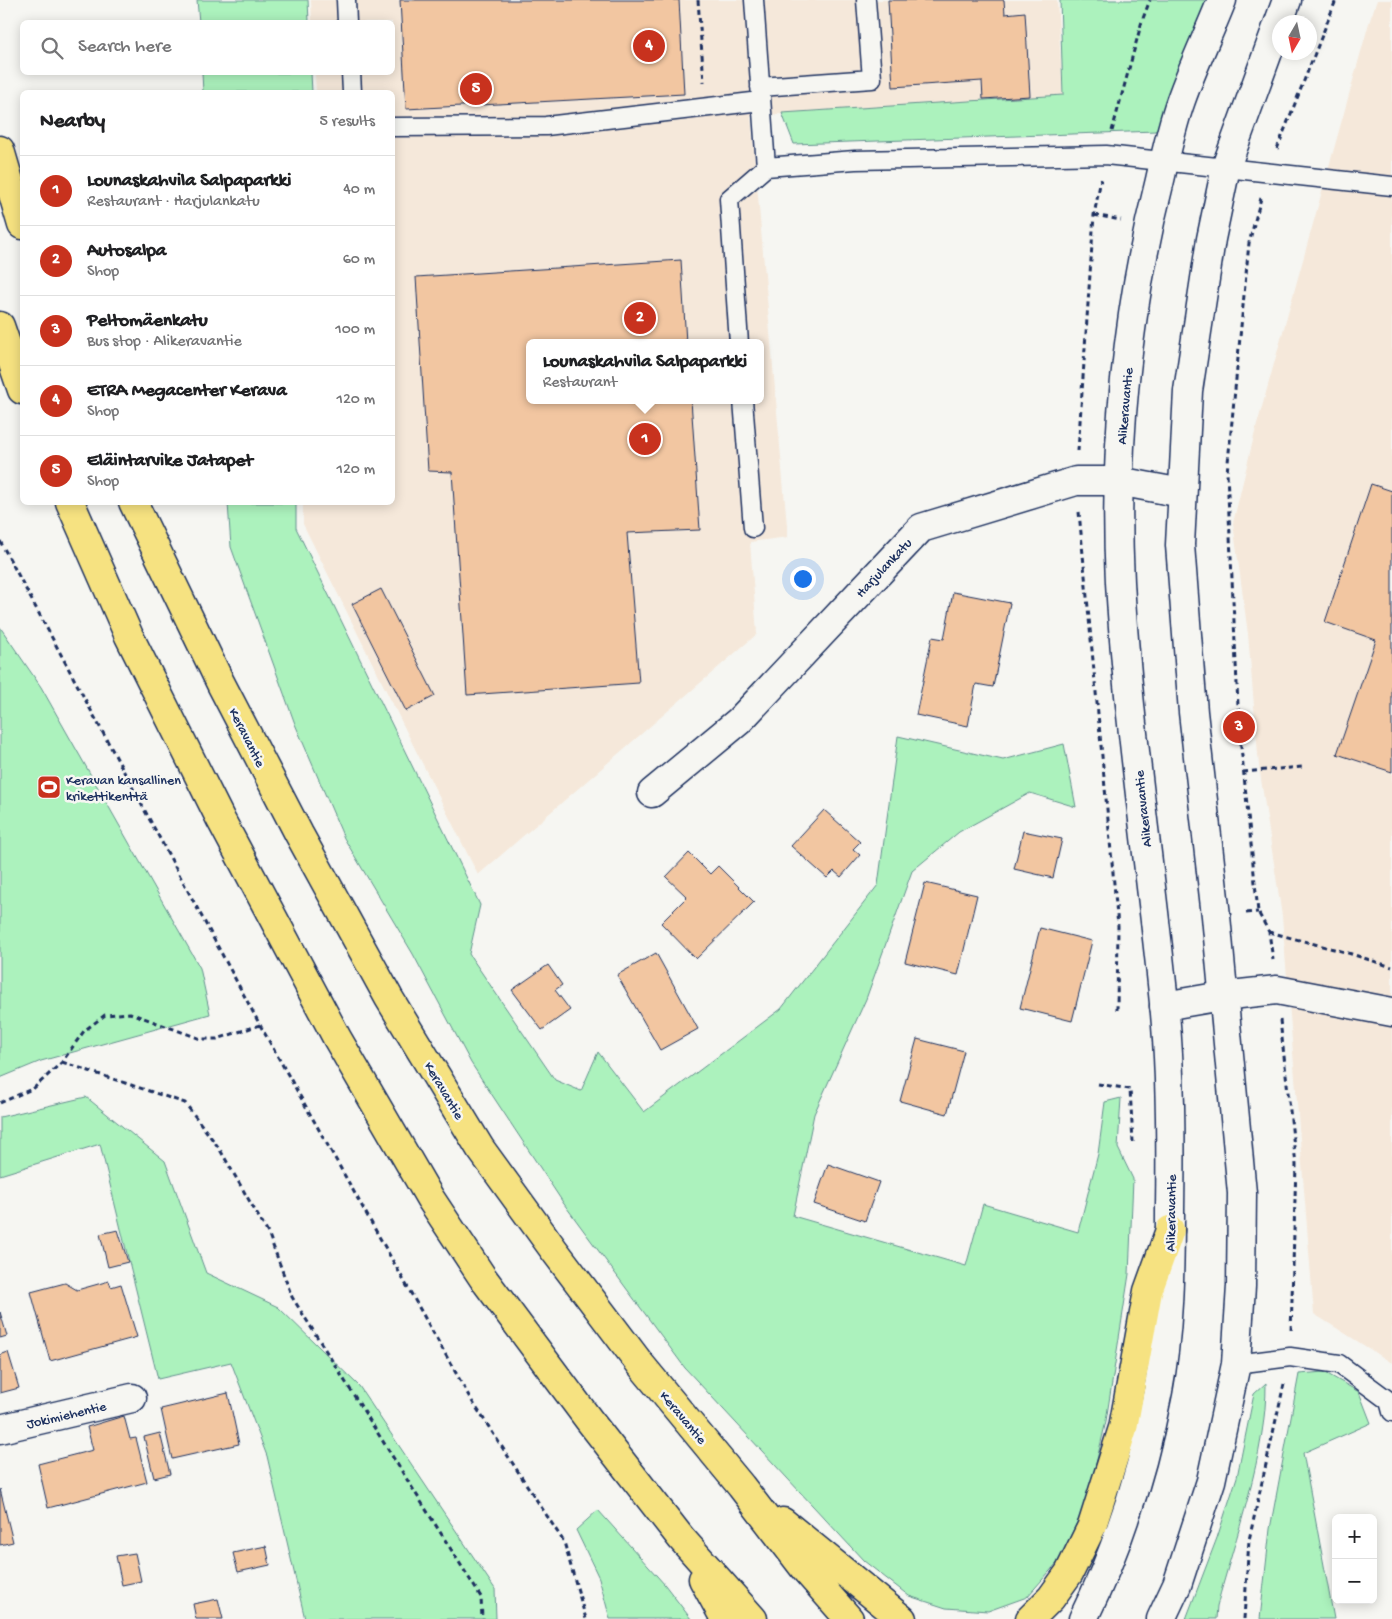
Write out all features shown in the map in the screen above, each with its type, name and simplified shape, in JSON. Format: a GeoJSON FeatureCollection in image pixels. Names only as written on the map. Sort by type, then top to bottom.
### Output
{"type":"FeatureCollection","features":[{"type":"Feature","properties":{"kind":"main road"},"geometry":{"type":"LineString","coordinates":[[0,150],[20,218]]}},
{"type":"Feature","properties":{"kind":"main road"},"geometry":{"type":"LineString","coordinates":[[0,326],[20,384]]}},
{"type":"Feature","properties":{"kind":"main road"},"geometry":{"type":"LineString","coordinates":[[71,505],[129,636],[221,820],[337,1038],[430,1198],[483,1278],[681,1538],[753,1619]]}},
{"type":"Feature","properties":{"kind":"main road","name":"Keravantie"},"geometry":{"type":"LineString","coordinates":[[134,505],[221,684],[299,834],[389,998],[480,1148],[641,1365],[741,1486],[804,1568],[849,1619]]}},
{"type":"Feature","properties":{"kind":"main road"},"geometry":{"type":"LineString","coordinates":[[1030,1619],[1051,1598],[1070,1573],[1092,1526],[1123,1428],[1148,1291],[1170,1230]]}},
{"type":"Feature","properties":{"kind":"main road"},"geometry":{"type":"LineString","coordinates":[[741,1486],[902,1619]]}},
{"type":"Feature","properties":{"kind":"main road"},"geometry":{"type":"LineString","coordinates":[[681,1538],[725,1619]]}},
{"type":"Feature","properties":{"kind":"street","name":"Alikeravantie"},"geometry":{"type":"LineString","coordinates":[[1083,1619],[1118,1538],[1140,1470],[1159,1389],[1168,1297],[1171,1123],[1164,1006],[1120,582],[1118,481],[1133,317],[1148,225],[1180,102],[1222,0]]}},
{"type":"Feature","properties":{"kind":"street"},"geometry":{"type":"LineString","coordinates":[[1161,1619],[1178,1585],[1211,1481],[1236,1364],[1241,1286],[1242,1192],[1222,996],[1216,916],[1193,712],[1180,545],[1188,391],[1211,239],[1226,167],[1287,0]]}},
{"type":"Feature","properties":{"kind":"street","name":"Harjulankatu"},"geometry":{"type":"LineString","coordinates":[[652,793],[739,720],[920,528],[1076,481],[1118,481],[1182,493]]}},
{"type":"Feature","properties":{"kind":"street"},"geometry":{"type":"LineString","coordinates":[[1164,1006],[1222,996],[1277,990],[1392,1012]]}},
{"type":"Feature","properties":{"kind":"street","name":"Jokimiehentie"},"geometry":{"type":"LineString","coordinates":[[0,1429],[132,1398]]}},
{"type":"Feature","properties":{"kind":"lane"},"geometry":{"type":"LineString","coordinates":[[346,0],[347,20]]}},
{"type":"Feature","properties":{"kind":"lane"},"geometry":{"type":"LineString","coordinates":[[754,0],[766,167]]}},
{"type":"Feature","properties":{"kind":"lane"},"geometry":{"type":"LineString","coordinates":[[395,127],[546,126],[706,108],[761,94],[872,79],[866,0]]}},
{"type":"Feature","properties":{"kind":"lane"},"geometry":{"type":"LineString","coordinates":[[351,75],[352,90]]}},
{"type":"Feature","properties":{"kind":"lane"},"geometry":{"type":"LineString","coordinates":[[739,339],[729,199],[766,167],[855,160],[1106,154],[1392,186]]}},
{"type":"Feature","properties":{"kind":"lane"},"geometry":{"type":"LineString","coordinates":[[743,404],[753,528]]}},
{"type":"Feature","properties":{"kind":"lane"},"geometry":{"type":"LineString","coordinates":[[1236,1364],[1290,1357],[1339,1364],[1389,1401],[1392,1412]]}},
{"type":"Feature","properties":{"kind":"path"},"geometry":{"type":"LineString","coordinates":[[698,0],[706,108]]}},
{"type":"Feature","properties":{"kind":"path"},"geometry":{"type":"LineString","coordinates":[[1117,1010],[1118,926],[1076,481],[1094,216],[1106,154],[1142,21],[1150,0]]}},
{"type":"Feature","properties":{"kind":"path"},"geometry":{"type":"LineString","coordinates":[[1244,1619],[1249,1540],[1290,1357],[1296,1165],[1277,990],[1269,932],[1258,912],[1243,772],[1228,473],[1249,243],[1268,171],[1336,0]]}},
{"type":"Feature","properties":{"kind":"path"},"geometry":{"type":"LineString","coordinates":[[0,541],[260,1025],[470,1398],[564,1542],[586,1619]]}},
{"type":"Feature","properties":{"kind":"path"},"geometry":{"type":"LineString","coordinates":[[1243,772],[1302,767]]}},
{"type":"Feature","properties":{"kind":"path"},"geometry":{"type":"LineString","coordinates":[[1269,932],[1345,952],[1392,967]]}},
{"type":"Feature","properties":{"kind":"path"},"geometry":{"type":"LineString","coordinates":[[0,1104],[34,1088],[62,1062],[84,1031],[105,1015],[130,1013],[201,1039],[218,1040],[260,1025]]}},
{"type":"Feature","properties":{"kind":"path"},"geometry":{"type":"LineString","coordinates":[[62,1062],[185,1104],[219,1148],[269,1235],[292,1296],[481,1598],[482,1619]]}},
{"type":"Feature","properties":{"kind":"path"},"geometry":{"type":"LineString","coordinates":[[1098,1084],[1130,1090],[1133,1142]]}},
{"type":"Feature","properties":{"kind":"shaded area"},"geometry":{"type":"Polygon","coordinates":[[[311,0],[1057,0],[1063,95],[751,116],[788,537],[750,542],[757,634],[478,875],[303,524],[303,505],[395,505],[395,90],[316,90],[315,75],[395,75],[395,20],[312,20],[311,0]]]}},
{"type":"Feature","properties":{"kind":"shaded area"},"geometry":{"type":"Polygon","coordinates":[[[1377,0],[1392,0],[1392,1363],[1314,1314],[1282,916],[1259,766],[1248,634],[1233,523],[1255,432],[1377,0]]]}},
{"type":"Feature","properties":{"kind":"green space"},"geometry":{"type":"Polygon","coordinates":[[[197,0],[308,0],[309,20],[199,20],[197,0]]]}},
{"type":"Feature","properties":{"kind":"green space"},"geometry":{"type":"Polygon","coordinates":[[[1060,0],[1210,0],[1156,131],[794,144],[782,113],[1063,95],[1060,0]]]}},
{"type":"Feature","properties":{"kind":"green space"},"geometry":{"type":"Polygon","coordinates":[[[202,75],[311,75],[312,90],[203,90],[202,75]]]}},
{"type":"Feature","properties":{"kind":"green space"},"geometry":{"type":"Polygon","coordinates":[[[228,505],[296,505],[296,528],[480,905],[469,954],[555,1080],[581,1091],[598,1052],[644,1112],[781,1009],[878,885],[898,736],[1003,760],[1064,744],[1076,807],[1030,793],[959,832],[912,871],[866,999],[814,1114],[793,1216],[966,1266],[983,1204],[1078,1232],[1098,1154],[1105,1102],[1121,1098],[1118,1148],[1133,1179],[1129,1274],[1106,1421],[1087,1502],[1057,1563],[1027,1597],[988,1611],[946,1608],[909,1596],[864,1561],[685,1368],[564,1204],[471,1063],[413,954],[344,838],[295,724],[231,547],[228,505]]]}},
{"type":"Feature","properties":{"kind":"green space","name":"Keravan kansallinen krikettikenttä"},"geometry":{"type":"Polygon","coordinates":[[[0,627],[41,687],[200,968],[210,1014],[41,1061],[0,1078],[0,627]]]}},
{"type":"Feature","properties":{"kind":"green space"},"geometry":{"type":"Polygon","coordinates":[[[86,1097],[165,1161],[206,1273],[278,1307],[359,1386],[495,1589],[496,1619],[305,1619],[267,1456],[231,1362],[158,1379],[100,1144],[0,1175],[0,1117],[86,1097]]]}},
{"type":"Feature","properties":{"kind":"green space"},"geometry":{"type":"Polygon","coordinates":[[[1324,1372],[1359,1392],[1371,1423],[1303,1453],[1334,1619],[1260,1619],[1270,1529],[1299,1374],[1324,1372]]]}},
{"type":"Feature","properties":{"kind":"green space"},"geometry":{"type":"Polygon","coordinates":[[[1266,1383],[1265,1409],[1256,1466],[1217,1606],[1216,1619],[1186,1619],[1217,1538],[1237,1477],[1254,1394],[1266,1383]]]}},
{"type":"Feature","properties":{"kind":"green space"},"geometry":{"type":"Polygon","coordinates":[[[598,1510],[665,1585],[691,1619],[610,1619],[599,1578],[576,1530],[598,1510]]]}},
{"type":"Feature","properties":{"kind":"building"},"geometry":{"type":"Polygon","coordinates":[[[400,0],[679,0],[684,94],[406,109],[400,0]]]}},
{"type":"Feature","properties":{"kind":"building"},"geometry":{"type":"Polygon","coordinates":[[[888,0],[1004,0],[1005,14],[1025,12],[1030,96],[983,99],[982,81],[893,87],[888,0]]]}},
{"type":"Feature","properties":{"kind":"building"},"geometry":{"type":"Polygon","coordinates":[[[681,260],[686,339],[526,339],[526,404],[691,404],[700,530],[627,533],[639,683],[467,695],[452,472],[428,471],[416,277],[681,260]]]}},
{"type":"Feature","properties":{"kind":"building"},"geometry":{"type":"Polygon","coordinates":[[[1371,484],[1392,491],[1392,772],[1337,754],[1376,640],[1325,622],[1371,484]]]}},
{"type":"Feature","properties":{"kind":"building"},"geometry":{"type":"Polygon","coordinates":[[[381,589],[435,696],[406,711],[352,604],[381,589]]]}},
{"type":"Feature","properties":{"kind":"building"},"geometry":{"type":"Polygon","coordinates":[[[953,592],[1010,603],[993,687],[976,684],[968,726],[916,715],[932,637],[944,639],[953,592]]]}},
{"type":"Feature","properties":{"kind":"building"},"geometry":{"type":"Polygon","coordinates":[[[824,810],[860,842],[853,849],[860,855],[841,877],[834,871],[827,878],[791,846],[824,810]]]}},
{"type":"Feature","properties":{"kind":"building"},"geometry":{"type":"Polygon","coordinates":[[[1023,831],[1062,839],[1053,878],[1014,869],[1023,831]]]}},
{"type":"Feature","properties":{"kind":"building"},"geometry":{"type":"Polygon","coordinates":[[[689,853],[710,874],[718,866],[754,902],[696,959],[661,923],[687,897],[666,877],[689,853]]]}},
{"type":"Feature","properties":{"kind":"building"},"geometry":{"type":"Polygon","coordinates":[[[925,883],[977,895],[958,975],[905,962],[925,883]]]}},
{"type":"Feature","properties":{"kind":"building"},"geometry":{"type":"Polygon","coordinates":[[[1040,928],[1092,941],[1072,1021],[1020,1008],[1040,928]]]}},
{"type":"Feature","properties":{"kind":"building"},"geometry":{"type":"Polygon","coordinates":[[[656,953],[698,1029],[660,1050],[617,975],[656,953]]]}},
{"type":"Feature","properties":{"kind":"building"},"geometry":{"type":"Polygon","coordinates":[[[548,965],[562,985],[555,990],[570,1010],[542,1030],[512,990],[548,965]]]}},
{"type":"Feature","properties":{"kind":"building"},"geometry":{"type":"Polygon","coordinates":[[[917,1039],[964,1051],[947,1114],[900,1101],[917,1039]]]}},
{"type":"Feature","properties":{"kind":"building"},"geometry":{"type":"Polygon","coordinates":[[[828,1164],[879,1182],[865,1221],[814,1204],[828,1164]]]}},
{"type":"Feature","properties":{"kind":"building"},"geometry":{"type":"Polygon","coordinates":[[[118,1230],[128,1262],[108,1267],[100,1234],[118,1230]]]}},
{"type":"Feature","properties":{"kind":"building"},"geometry":{"type":"Polygon","coordinates":[[[109,1281],[111,1287],[121,1284],[137,1337],[50,1361],[31,1292],[65,1283],[77,1290],[109,1281]]]}},
{"type":"Feature","properties":{"kind":"building"},"geometry":{"type":"Polygon","coordinates":[[[0,1312],[7,1336],[0,1338],[0,1312]]]}},
{"type":"Feature","properties":{"kind":"building"},"geometry":{"type":"Polygon","coordinates":[[[8,1352],[19,1388],[0,1393],[0,1355],[8,1352]]]}},
{"type":"Feature","properties":{"kind":"building"},"geometry":{"type":"Polygon","coordinates":[[[228,1393],[239,1444],[172,1459],[161,1409],[228,1393]]]}},
{"type":"Feature","properties":{"kind":"building"},"geometry":{"type":"Polygon","coordinates":[[[124,1416],[130,1439],[136,1438],[147,1482],[48,1508],[38,1464],[93,1450],[87,1427],[124,1416]]]}},
{"type":"Feature","properties":{"kind":"building"},"geometry":{"type":"Polygon","coordinates":[[[160,1433],[170,1474],[154,1478],[144,1437],[160,1433]]]}},
{"type":"Feature","properties":{"kind":"building"},"geometry":{"type":"Polygon","coordinates":[[[0,1489],[13,1542],[0,1545],[0,1489]]]}},
{"type":"Feature","properties":{"kind":"building"},"geometry":{"type":"Polygon","coordinates":[[[266,1546],[270,1565],[238,1572],[233,1553],[266,1546]]]}},
{"type":"Feature","properties":{"kind":"building"},"geometry":{"type":"Polygon","coordinates":[[[135,1553],[141,1581],[122,1585],[116,1556],[135,1553]]]}},
{"type":"Feature","properties":{"kind":"building"},"geometry":{"type":"Polygon","coordinates":[[[218,1599],[223,1619],[196,1619],[193,1604],[218,1599]]]}},
{"type":"Feature","properties":{"kind":"place","name":"ETRA Megacenter Kerava"},"geometry":{"type":"Point","coordinates":[649,46]}},
{"type":"Feature","properties":{"kind":"place","name":"Eläintarvike Jatapet"},"geometry":{"type":"Point","coordinates":[476,89]}},
{"type":"Feature","properties":{"kind":"place","name":"Autosalpa"},"geometry":{"type":"Point","coordinates":[640,318]}},
{"type":"Feature","properties":{"kind":"place","name":"Lounaskahvila Salpaparkki"},"geometry":{"type":"Point","coordinates":[645,439]}},
{"type":"Feature","properties":{"kind":"place","name":"Peltomäenkatu"},"geometry":{"type":"Point","coordinates":[1239,727]}},
{"type":"Feature","properties":{"kind":"place","name":"Keravan kansallinen krikettikenttä"},"geometry":{"type":"Point","coordinates":[49,787]}}]}
